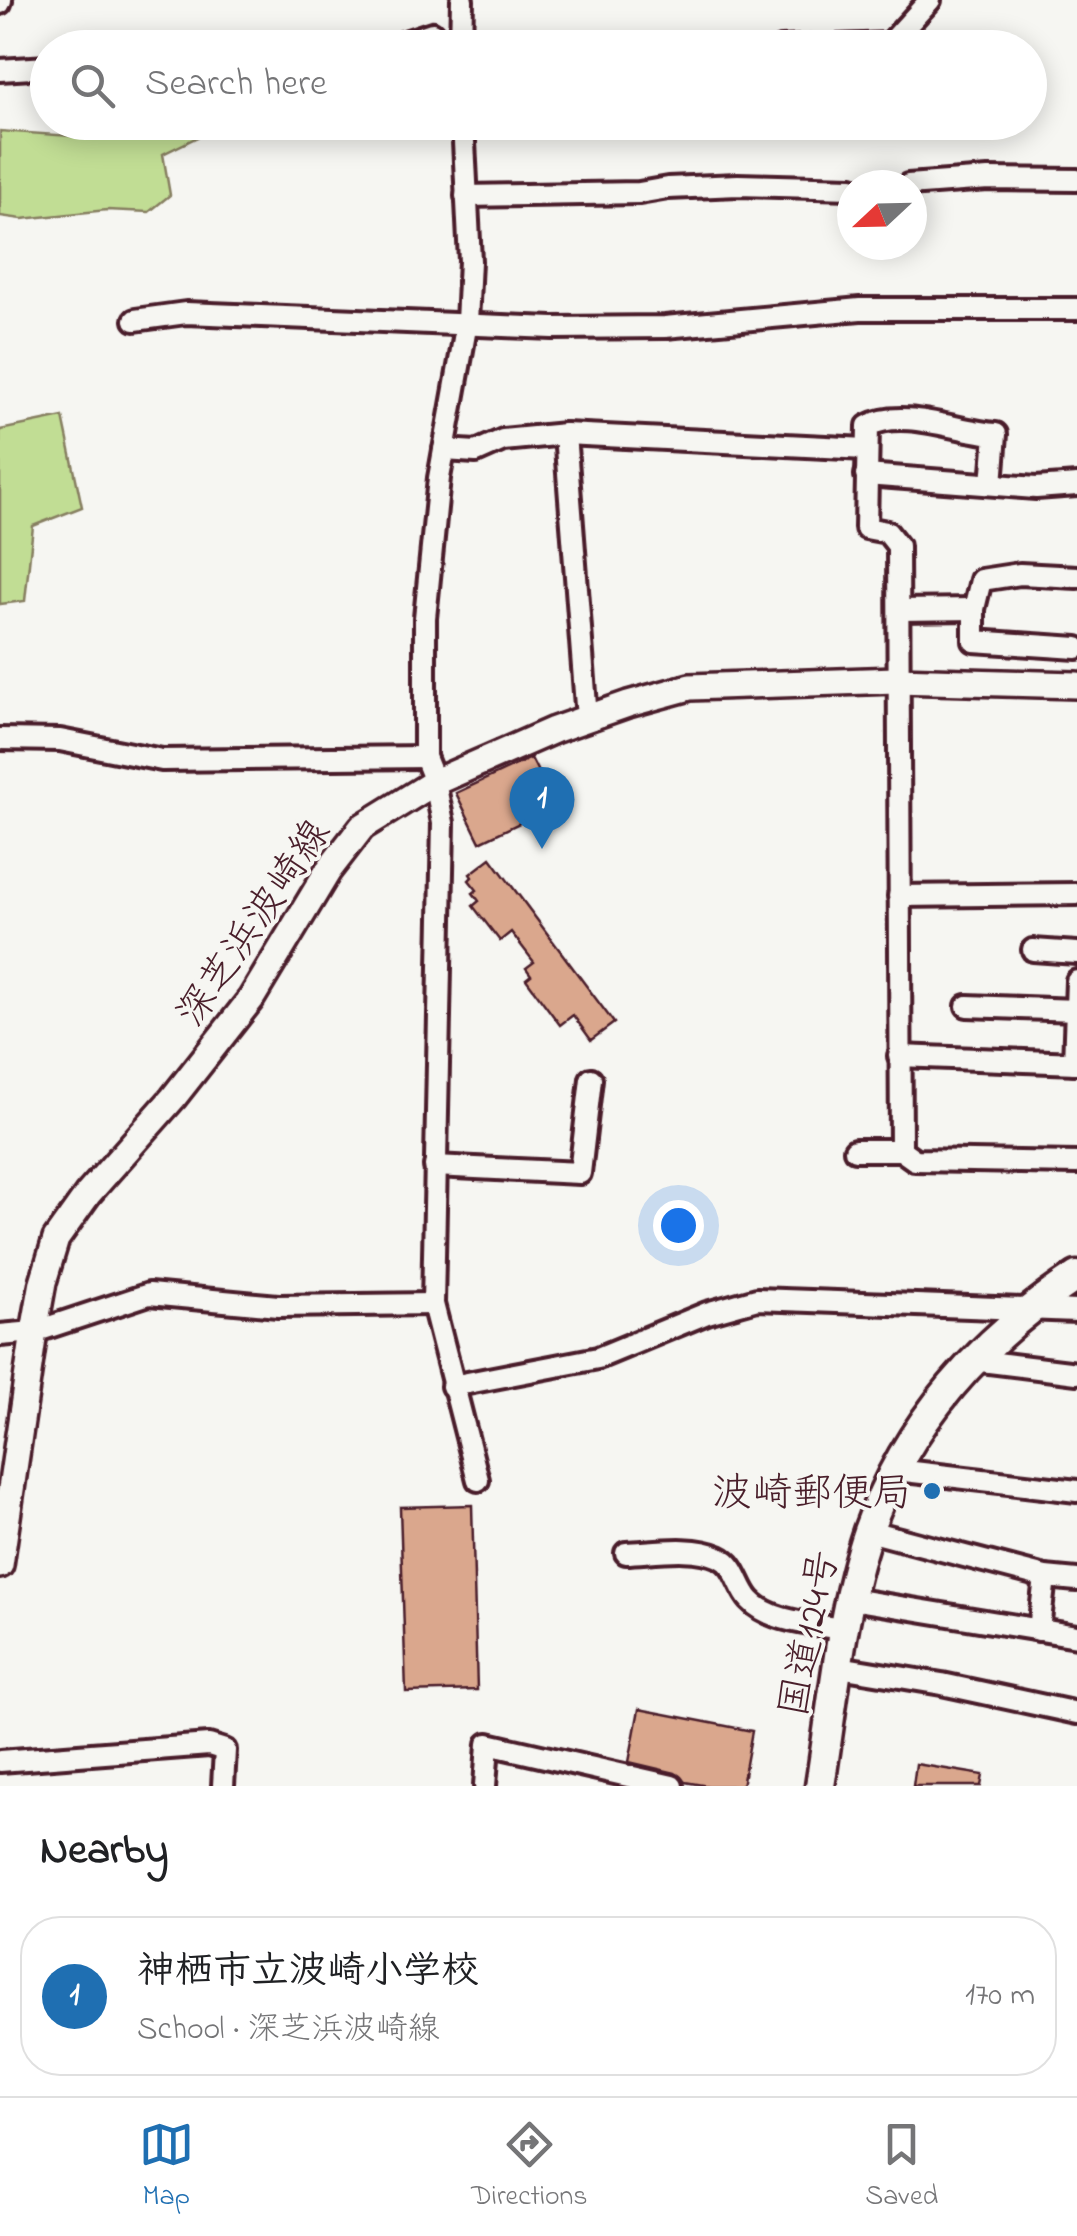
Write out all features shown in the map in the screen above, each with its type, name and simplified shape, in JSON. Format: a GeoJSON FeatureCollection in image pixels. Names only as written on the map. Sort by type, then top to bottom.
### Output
{"type":"FeatureCollection","features":[{"type":"Feature","properties":{"kind":"highway","name":"国道124号"},"geometry":{"type":"LineString","coordinates":[[820,1786],[851,1599],[868,1531],[896,1470],[945,1392],[974,1360],[1029,1310],[1077,1276]]}},
{"type":"Feature","properties":{"kind":"main road","name":"深芝浜波崎線"},"geometry":{"type":"LineString","coordinates":[[0,1565],[34,1332],[56,1239],[88,1194],[173,1098],[251,999],[328,870],[362,827],[435,782],[590,718],[690,687],[896,680],[1077,685]]}},
{"type":"Feature","properties":{"kind":"street"},"geometry":{"type":"LineString","coordinates":[[461,30],[462,0]]}},
{"type":"Feature","properties":{"kind":"street"},"geometry":{"type":"LineString","coordinates":[[903,30],[930,0]]}},
{"type":"Feature","properties":{"kind":"street"},"geometry":{"type":"LineString","coordinates":[[0,70],[30,68]]}},
{"type":"Feature","properties":{"kind":"street"},"geometry":{"type":"LineString","coordinates":[[464,140],[470,260],[467,322],[444,450],[425,618],[426,757],[443,822],[433,1304],[478,1480]]}},
{"type":"Feature","properties":{"kind":"street"},"geometry":{"type":"LineString","coordinates":[[927,184],[988,179],[1077,180]]}},
{"type":"Feature","properties":{"kind":"street"},"geometry":{"type":"LineString","coordinates":[[466,196],[639,193],[738,185],[837,188]]}},
{"type":"Feature","properties":{"kind":"street"},"geometry":{"type":"LineString","coordinates":[[135,320],[186,313],[553,328],[665,326],[860,308],[1077,309]]}},
{"type":"Feature","properties":{"kind":"street"},"geometry":{"type":"LineString","coordinates":[[901,1150],[898,546],[887,532],[866,528],[868,426],[878,421],[934,421],[996,434],[992,484]]}},
{"type":"Feature","properties":{"kind":"street"},"geometry":{"type":"LineString","coordinates":[[444,450],[476,452],[503,440],[565,434],[866,450]]}},
{"type":"Feature","properties":{"kind":"street"},"geometry":{"type":"LineString","coordinates":[[565,434],[590,718]]}},
{"type":"Feature","properties":{"kind":"street"},"geometry":{"type":"LineString","coordinates":[[866,475],[1036,488],[1077,485]]}},
{"type":"Feature","properties":{"kind":"street"},"geometry":{"type":"LineString","coordinates":[[1077,577],[1020,574],[981,580],[974,610],[974,641],[1077,648]]}},
{"type":"Feature","properties":{"kind":"street"},"geometry":{"type":"LineString","coordinates":[[900,610],[974,610]]}},
{"type":"Feature","properties":{"kind":"street"},"geometry":{"type":"LineString","coordinates":[[0,739],[60,740],[162,760],[426,757]]}},
{"type":"Feature","properties":{"kind":"street"},"geometry":{"type":"LineString","coordinates":[[900,896],[1077,894]]}},
{"type":"Feature","properties":{"kind":"street"},"geometry":{"type":"LineString","coordinates":[[1033,950],[1077,954]]}},
{"type":"Feature","properties":{"kind":"street"},"geometry":{"type":"LineString","coordinates":[[899,1056],[1075,1063],[1077,981]]}},
{"type":"Feature","properties":{"kind":"street"},"geometry":{"type":"LineString","coordinates":[[967,1006],[1076,1010]]}},
{"type":"Feature","properties":{"kind":"street"},"geometry":{"type":"LineString","coordinates":[[435,1166],[580,1173],[591,1079]]}},
{"type":"Feature","properties":{"kind":"street"},"geometry":{"type":"LineString","coordinates":[[855,1150],[901,1150],[915,1160],[1077,1163]]}},
{"type":"Feature","properties":{"kind":"street"},"geometry":{"type":"LineString","coordinates":[[0,1335],[34,1332],[149,1294],[278,1306],[433,1304]]}},
{"type":"Feature","properties":{"kind":"street"},"geometry":{"type":"LineString","coordinates":[[452,1386],[598,1358],[707,1313],[756,1299],[1077,1311]]}},
{"type":"Feature","properties":{"kind":"street"},"geometry":{"type":"LineString","coordinates":[[974,1360],[1077,1373]]}},
{"type":"Feature","properties":{"kind":"street"},"geometry":{"type":"LineString","coordinates":[[896,1470],[1077,1491]]}},
{"type":"Feature","properties":{"kind":"street"},"geometry":{"type":"LineString","coordinates":[[868,1531],[1044,1577],[1077,1580]]}},
{"type":"Feature","properties":{"kind":"street"},"geometry":{"type":"LineString","coordinates":[[626,1552],[711,1554],[730,1564],[749,1600],[760,1609],[846,1630]]}},
{"type":"Feature","properties":{"kind":"street"},"geometry":{"type":"LineString","coordinates":[[1039,1630],[1044,1577]]}},
{"type":"Feature","properties":{"kind":"street"},"geometry":{"type":"LineString","coordinates":[[851,1599],[1077,1636]]}},
{"type":"Feature","properties":{"kind":"street"},"geometry":{"type":"LineString","coordinates":[[839,1668],[942,1684],[1077,1713]]}},
{"type":"Feature","properties":{"kind":"street"},"geometry":{"type":"LineString","coordinates":[[485,1786],[488,1744],[672,1786]]}},
{"type":"Feature","properties":{"kind":"street"},"geometry":{"type":"LineString","coordinates":[[0,1761],[209,1745],[225,1750],[224,1786]]}},
{"type":"Feature","properties":{"kind":"green space"},"geometry":{"type":"Polygon","coordinates":[[[0,131],[30,133],[30,140],[191,140],[163,154],[170,195],[149,212],[107,210],[22,219],[0,216],[0,131]]]}},
{"type":"Feature","properties":{"kind":"green space"},"geometry":{"type":"Polygon","coordinates":[[[63,417],[82,507],[33,526],[25,601],[0,604],[0,430],[63,417]]]}},
{"type":"Feature","properties":{"kind":"building"},"geometry":{"type":"Polygon","coordinates":[[[531,758],[555,806],[480,842],[456,793],[531,758]]]}},
{"type":"Feature","properties":{"kind":"building"},"geometry":{"type":"Polygon","coordinates":[[[491,858],[614,1023],[591,1040],[573,1015],[560,1025],[526,979],[531,975],[526,968],[534,962],[511,932],[500,941],[473,906],[479,901],[473,893],[477,890],[469,880],[470,874],[491,858]]]}},
{"type":"Feature","properties":{"kind":"building"},"geometry":{"type":"Polygon","coordinates":[[[472,1505],[477,1690],[406,1692],[400,1507],[472,1505]]]}},
{"type":"Feature","properties":{"kind":"building"},"geometry":{"type":"Polygon","coordinates":[[[639,1709],[752,1731],[742,1786],[685,1782],[675,1773],[629,1762],[639,1709]]]}},
{"type":"Feature","properties":{"kind":"building"},"geometry":{"type":"Polygon","coordinates":[[[916,1764],[983,1775],[981,1786],[913,1786],[916,1764]]]}},
{"type":"Feature","properties":{"kind":"place","name":"神栖市立波崎小学校"},"geometry":{"type":"Point","coordinates":[542,849]}},
{"type":"Feature","properties":{"kind":"place","name":"波崎郵便局"},"geometry":{"type":"Point","coordinates":[932,1491]}}]}
